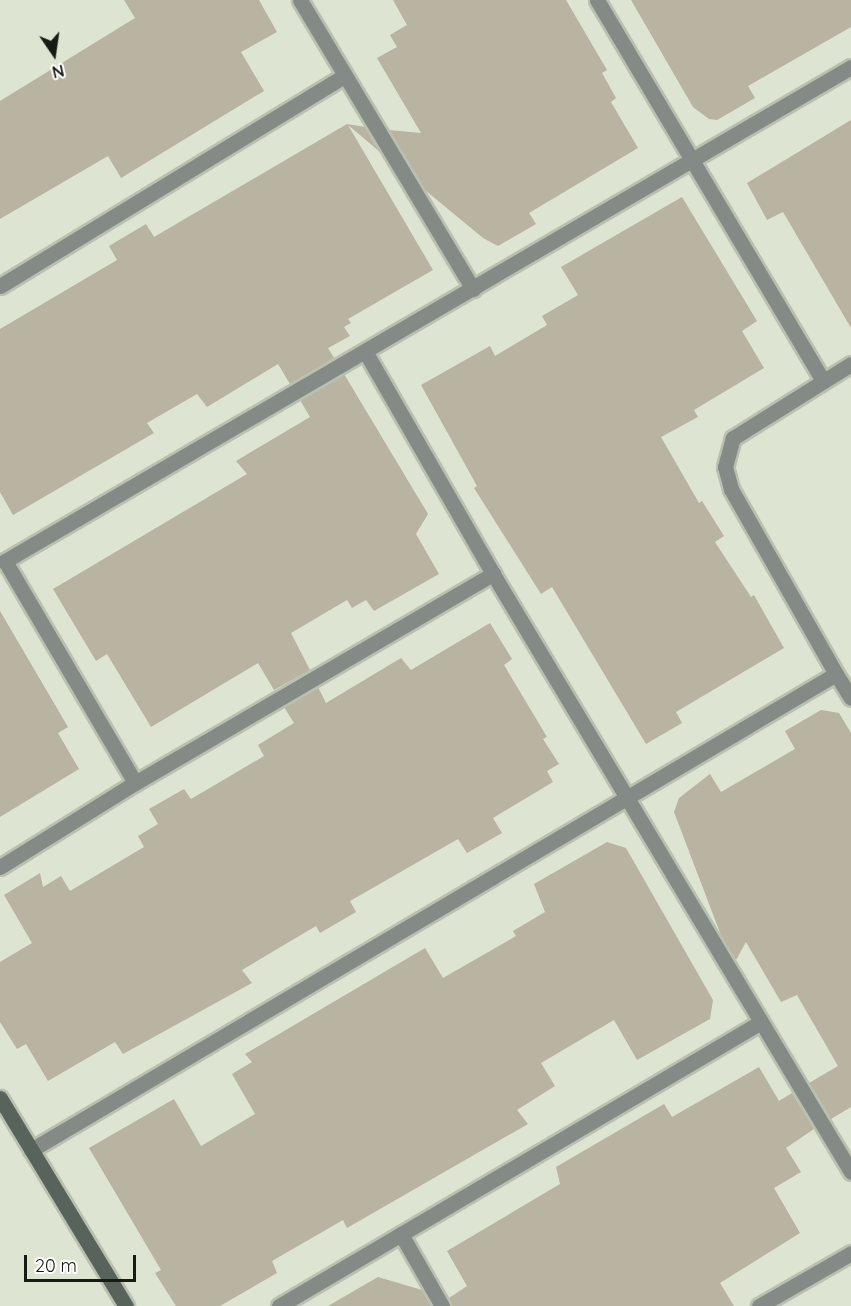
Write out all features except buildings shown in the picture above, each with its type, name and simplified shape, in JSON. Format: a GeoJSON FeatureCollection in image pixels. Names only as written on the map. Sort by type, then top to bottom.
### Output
{"type":"FeatureCollection","features":[{"type":"Feature","properties":{"kind":"street"},"geometry":{"type":"LineString","coordinates":[[300,0],[473,289]]}},
{"type":"Feature","properties":{"kind":"street"},"geometry":{"type":"LineString","coordinates":[[597,0],[823,380]]}},
{"type":"Feature","properties":{"kind":"street"},"geometry":{"type":"LineString","coordinates":[[135,783],[2,557],[366,353],[690,159],[851,67]]}},
{"type":"Feature","properties":{"kind":"street"},"geometry":{"type":"LineString","coordinates":[[0,286],[345,75]]}},
{"type":"Feature","properties":{"kind":"street"},"geometry":{"type":"LineString","coordinates":[[366,353],[493,574],[851,1172]]}},
{"type":"Feature","properties":{"kind":"street"},"geometry":{"type":"LineString","coordinates":[[851,364],[733,438],[725,467],[731,489],[851,698]]}},
{"type":"Feature","properties":{"kind":"street"},"geometry":{"type":"LineString","coordinates":[[0,867],[135,783],[493,574]]}},
{"type":"Feature","properties":{"kind":"street"},"geometry":{"type":"LineString","coordinates":[[31,1150],[626,796],[836,674]]}},
{"type":"Feature","properties":{"kind":"street"},"geometry":{"type":"LineString","coordinates":[[279,1306],[761,1022]]}},
{"type":"Feature","properties":{"kind":"street"},"geometry":{"type":"LineString","coordinates":[[0,1098],[126,1306]]}},
{"type":"Feature","properties":{"kind":"street"},"geometry":{"type":"LineString","coordinates":[[401,1234],[442,1306]]}},
{"type":"Feature","properties":{"kind":"street"},"geometry":{"type":"LineString","coordinates":[[759,1306],[851,1253]]}}]}
